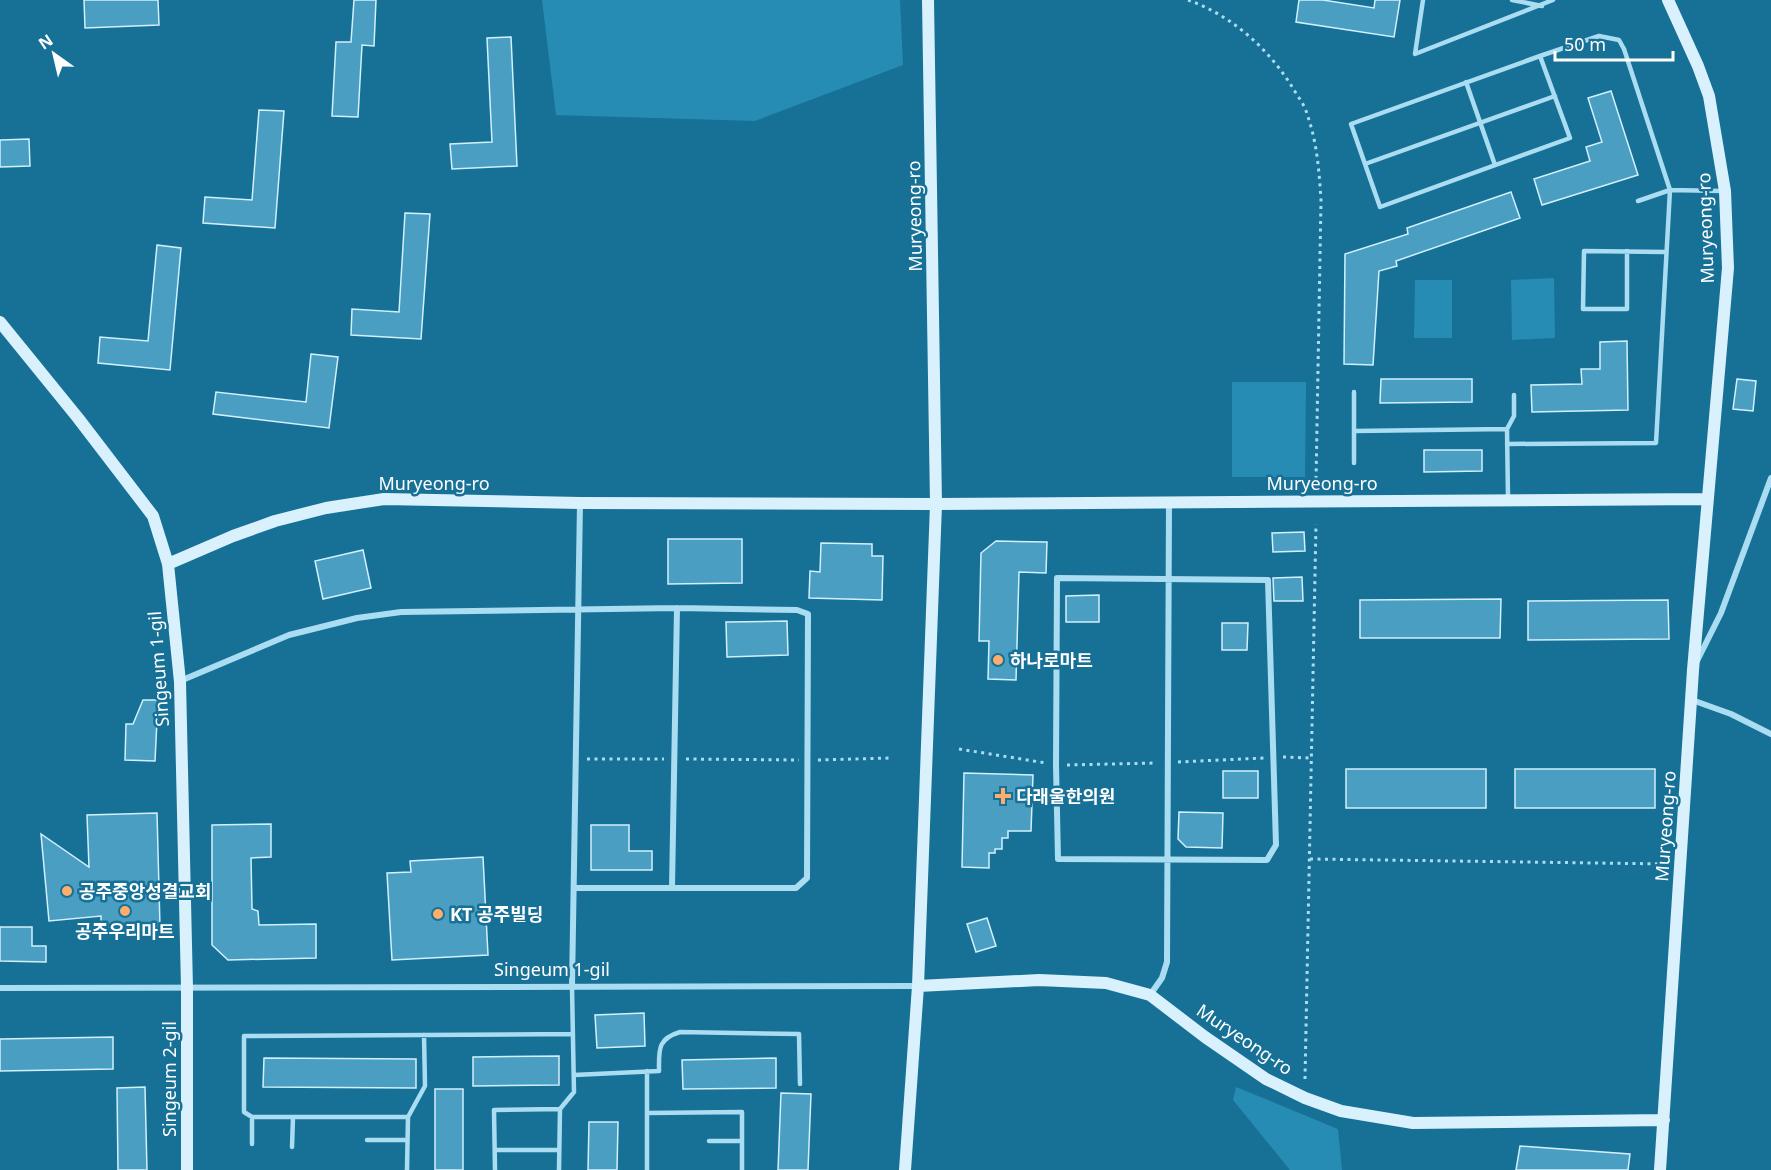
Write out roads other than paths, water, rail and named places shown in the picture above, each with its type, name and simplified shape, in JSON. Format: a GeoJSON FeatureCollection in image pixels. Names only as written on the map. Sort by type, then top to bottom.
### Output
{"type":"FeatureCollection","features":[{"type":"Feature","properties":{"kind":"street","name":"Muryeong-ro"},"geometry":{"type":"LineString","coordinates":[[905,1170],[918,986],[936,504],[928,0]]}},
{"type":"Feature","properties":{"kind":"street","name":"Muryeong-ro"},"geometry":{"type":"LineString","coordinates":[[1660,1170],[1693,670],[1728,268],[1725,191],[1709,96],[1668,0]]}},
{"type":"Feature","properties":{"kind":"street"},"geometry":{"type":"LineString","coordinates":[[0,322],[153,516],[168,564]]}},
{"type":"Feature","properties":{"kind":"street"},"geometry":{"type":"LineString","coordinates":[[1693,670],[1722,613],[1771,478]]}},
{"type":"Feature","properties":{"kind":"street","name":"Muryeong-ro"},"geometry":{"type":"LineString","coordinates":[[168,564],[254,529],[337,506],[384,499],[580,503],[936,504],[1707,499]]}},
{"type":"Feature","properties":{"kind":"street"},"geometry":{"type":"LineString","coordinates":[[1150,994],[1162,978],[1167,962],[1169,502]]}},
{"type":"Feature","properties":{"kind":"street"},"geometry":{"type":"LineString","coordinates":[[572,987],[580,503]]}},
{"type":"Feature","properties":{"kind":"street","name":"Singeum 1-gil"},"geometry":{"type":"LineString","coordinates":[[168,564],[180,682],[187,988]]}},
{"type":"Feature","properties":{"kind":"street"},"geometry":{"type":"LineString","coordinates":[[1057,578],[1168,579],[1268,580],[1276,845],[1267,860],[1058,859],[1057,578]]}},
{"type":"Feature","properties":{"kind":"street"},"geometry":{"type":"LineString","coordinates":[[672,888],[677,608]]}},
{"type":"Feature","properties":{"kind":"street"},"geometry":{"type":"LineString","coordinates":[[180,682],[289,635],[357,618],[401,612],[677,608],[797,610],[808,614],[807,878],[796,888],[574,888]]}},
{"type":"Feature","properties":{"kind":"street"},"geometry":{"type":"LineString","coordinates":[[1691,699],[1731,714],[1771,734]]}},
{"type":"Feature","properties":{"kind":"street","name":"Muryeong-ro"},"geometry":{"type":"LineString","coordinates":[[918,986],[1039,980],[1106,983],[1150,994],[1266,1079],[1305,1098],[1341,1111],[1413,1123],[1665,1120]]}},
{"type":"Feature","properties":{"kind":"street","name":"Singeum 1-gil"},"geometry":{"type":"LineString","coordinates":[[0,988],[918,986]]}},
{"type":"Feature","properties":{"kind":"street","name":"Singeum 2-gil"},"geometry":{"type":"LineString","coordinates":[[187,988],[187,1170]]}},
{"type":"Feature","properties":{"kind":"lane"},"geometry":{"type":"LineString","coordinates":[[1423,0],[1415,54],[1553,0]]}},
{"type":"Feature","properties":{"kind":"lane"},"geometry":{"type":"LineString","coordinates":[[1512,0],[1542,6]]}},
{"type":"Feature","properties":{"kind":"lane"},"geometry":{"type":"LineString","coordinates":[[1507,444],[1656,443],[1670,190],[1624,49],[1619,40],[1599,36],[1540,56],[1466,82],[1351,124],[1380,207],[1570,138],[1540,56]]}},
{"type":"Feature","properties":{"kind":"lane"},"geometry":{"type":"LineString","coordinates":[[1466,82],[1495,165]]}},
{"type":"Feature","properties":{"kind":"lane"},"geometry":{"type":"LineString","coordinates":[[1365,164],[1555,96]]}},
{"type":"Feature","properties":{"kind":"lane"},"geometry":{"type":"LineString","coordinates":[[1638,201],[1670,190],[1725,191]]}},
{"type":"Feature","properties":{"kind":"lane"},"geometry":{"type":"LineString","coordinates":[[1627,251],[1627,309],[1583,309],[1584,251],[1627,251],[1665,252]]}},
{"type":"Feature","properties":{"kind":"lane"},"geometry":{"type":"LineString","coordinates":[[1354,392],[1354,463]]}},
{"type":"Feature","properties":{"kind":"lane"},"geometry":{"type":"LineString","coordinates":[[1508,501],[1507,429],[1514,416],[1514,395]]}},
{"type":"Feature","properties":{"kind":"lane"},"geometry":{"type":"LineString","coordinates":[[1354,430],[1507,429]]}},
{"type":"Feature","properties":{"kind":"lane"},"geometry":{"type":"LineString","coordinates":[[559,1170],[560,1108],[574,1092],[572,987]]}},
{"type":"Feature","properties":{"kind":"lane"},"geometry":{"type":"LineString","coordinates":[[574,1075],[660,1071],[661,1042],[669,1035],[680,1032],[799,1034],[800,1084]]}},
{"type":"Feature","properties":{"kind":"lane"},"geometry":{"type":"LineString","coordinates":[[408,1118],[252,1117],[244,1112],[244,1036],[573,1034]]}},
{"type":"Feature","properties":{"kind":"lane"},"geometry":{"type":"LineString","coordinates":[[407,1170],[408,1118],[424,1086],[424,1035]]}},
{"type":"Feature","properties":{"kind":"lane"},"geometry":{"type":"LineString","coordinates":[[647,1071],[647,1170]]}},
{"type":"Feature","properties":{"kind":"lane"},"geometry":{"type":"LineString","coordinates":[[495,1170],[494,1110],[560,1108]]}},
{"type":"Feature","properties":{"kind":"lane"},"geometry":{"type":"LineString","coordinates":[[647,1113],[742,1113],[742,1170]]}},
{"type":"Feature","properties":{"kind":"lane"},"geometry":{"type":"LineString","coordinates":[[252,1117],[252,1144]]}},
{"type":"Feature","properties":{"kind":"lane"},"geometry":{"type":"LineString","coordinates":[[292,1147],[293,1117]]}},
{"type":"Feature","properties":{"kind":"lane"},"geometry":{"type":"LineString","coordinates":[[367,1140],[407,1140]]}},
{"type":"Feature","properties":{"kind":"lane"},"geometry":{"type":"LineString","coordinates":[[709,1141],[742,1141]]}},
{"type":"Feature","properties":{"kind":"lane"},"geometry":{"type":"LineString","coordinates":[[495,1150],[559,1150]]}},
{"type":"Feature","properties":{"kind":"place","name":"하나로마트"},"geometry":{"type":"Point","coordinates":[998,660]}},
{"type":"Feature","properties":{"kind":"place","name":"다래울한의원"},"geometry":{"type":"Point","coordinates":[1003,796]}},
{"type":"Feature","properties":{"kind":"place","name":"공주중앙성결교회"},"geometry":{"type":"Point","coordinates":[67,891]}},
{"type":"Feature","properties":{"kind":"place","name":"공주우리마트"},"geometry":{"type":"Point","coordinates":[125,911]}},
{"type":"Feature","properties":{"kind":"place","name":"KT 공주빌딩"},"geometry":{"type":"Point","coordinates":[438,914]}}]}
